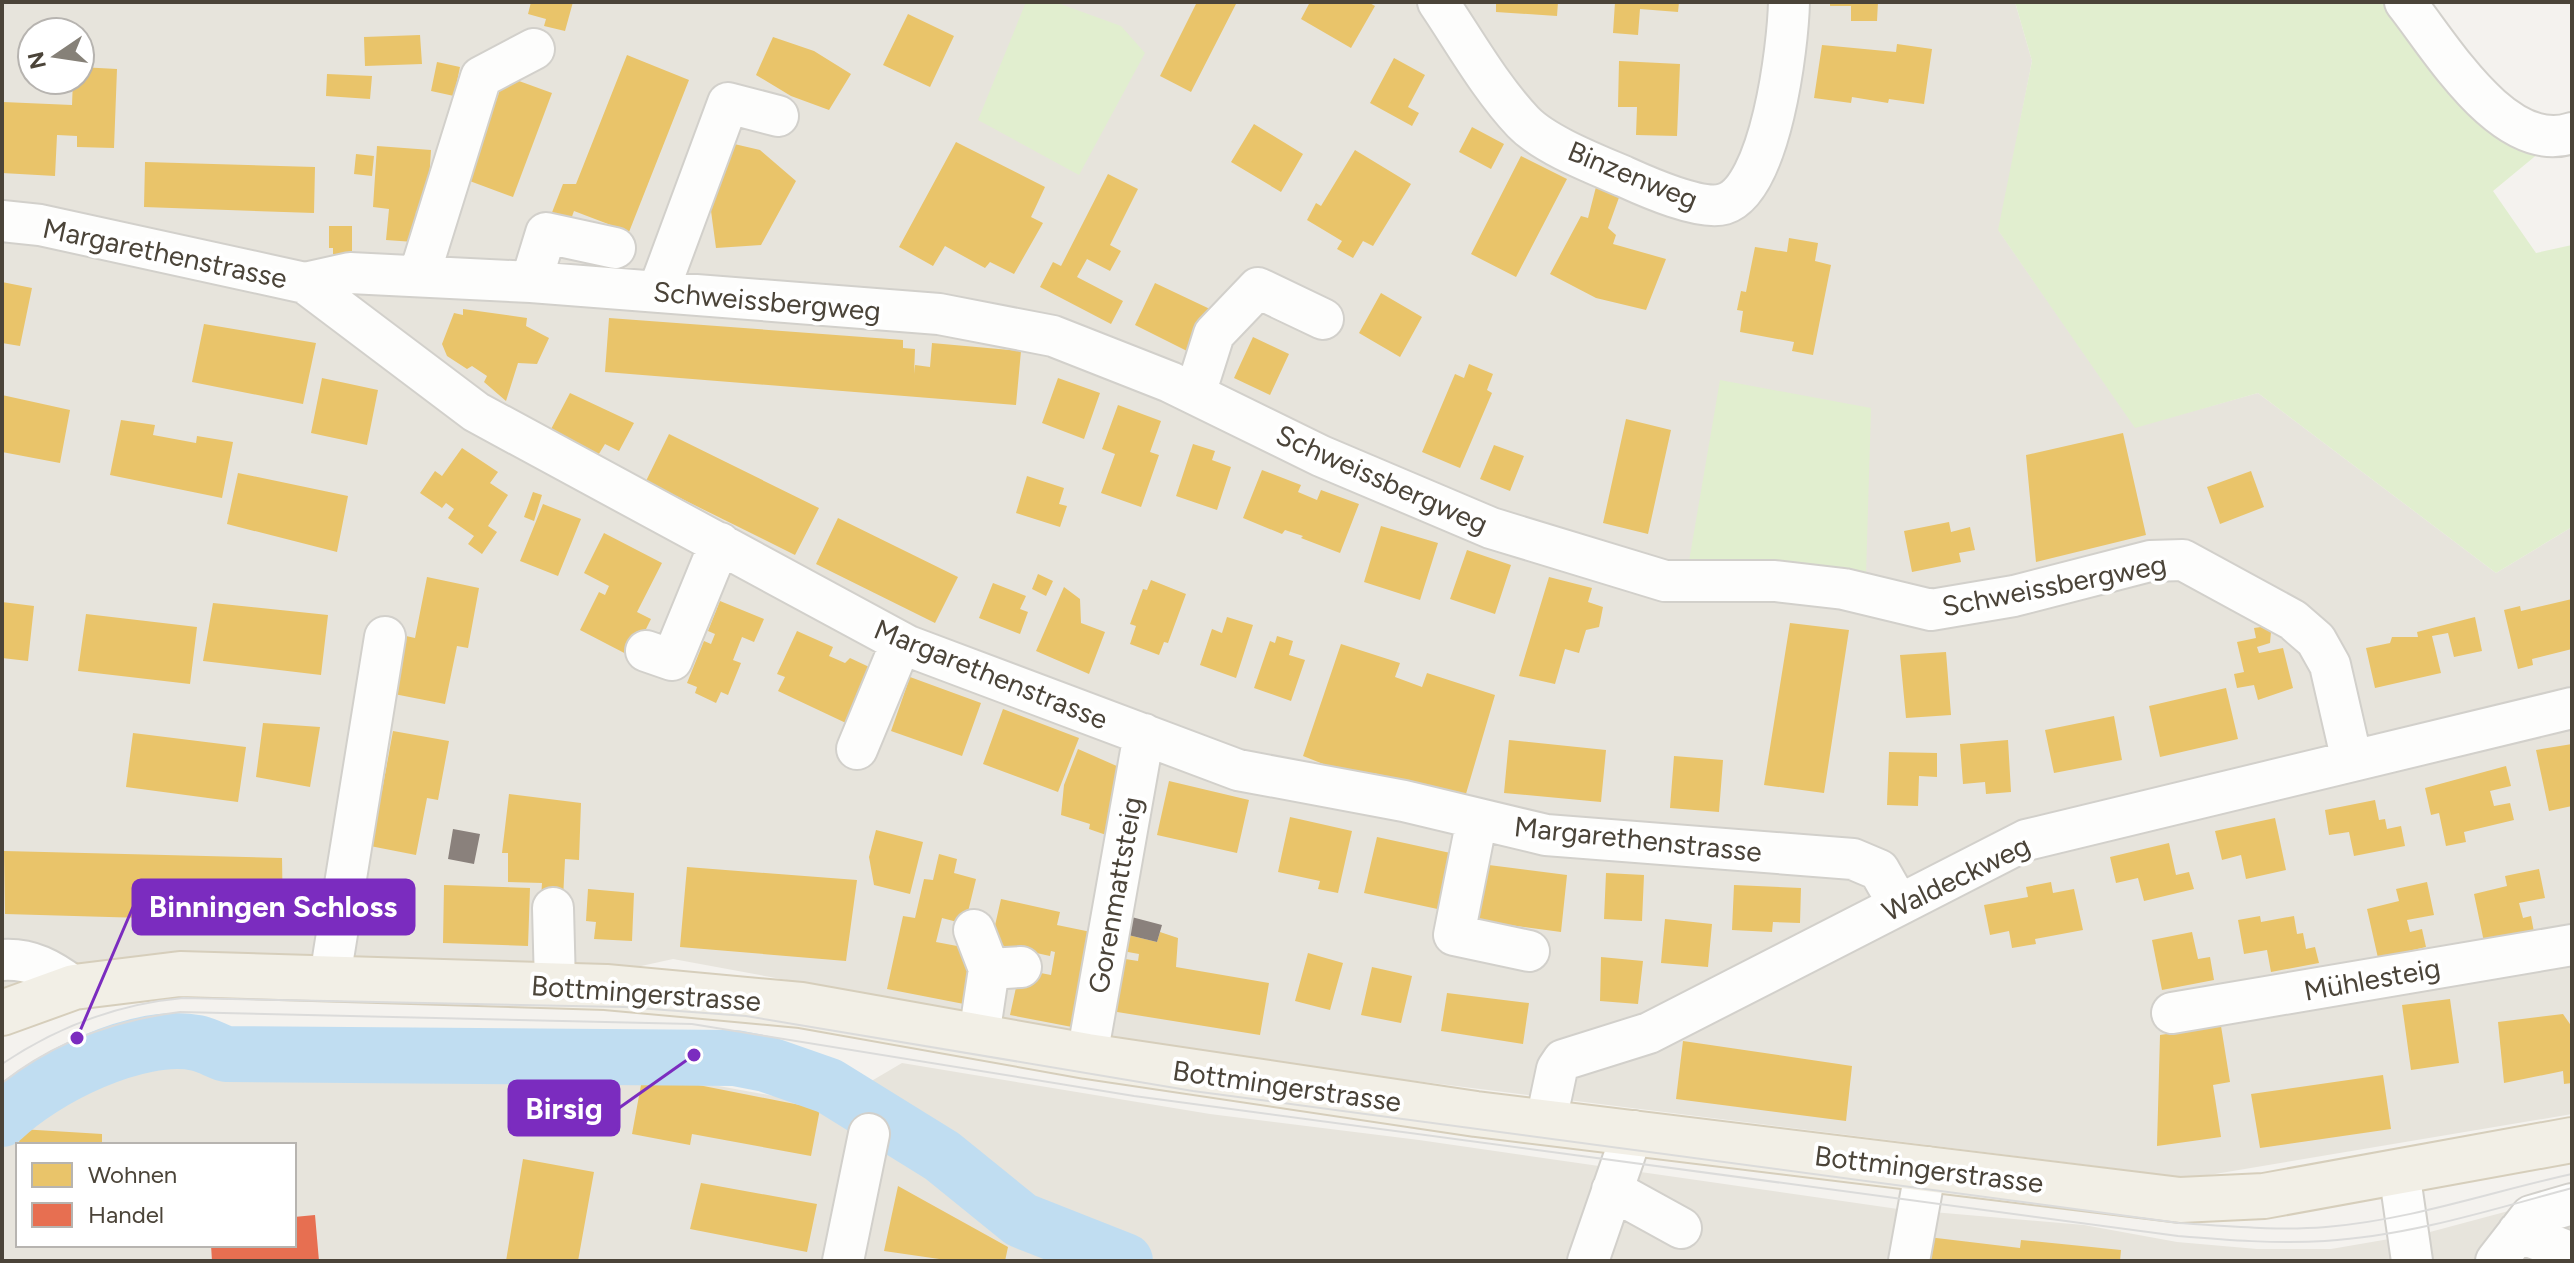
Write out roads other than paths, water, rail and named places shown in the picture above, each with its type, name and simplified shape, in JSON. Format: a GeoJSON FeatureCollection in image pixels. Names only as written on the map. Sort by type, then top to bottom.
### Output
{"type":"FeatureCollection","features":[{"type":"Feature","properties":{"kind":"main road","name":"Bottmingerstrasse"},"geometry":{"type":"LineString","coordinates":[[2,1013],[74,987],[180,974],[555,985],[801,1005],[1087,1056],[1445,1109],[2139,1196],[2223,1200],[2264,1196],[2572,1140]]}},
{"type":"Feature","properties":{"kind":"street","name":"Binzenweg"},"geometry":{"type":"LineString","coordinates":[[1438,2],[1525,124],[1577,155],[1634,181],[1711,207],[1734,200],[1744,190],[1767,141],[1782,70],[1789,2]]}},
{"type":"Feature","properties":{"kind":"street"},"geometry":{"type":"LineString","coordinates":[[2405,2],[2491,109],[2533,136],[2560,137],[2572,133]]}},
{"type":"Feature","properties":{"kind":"street"},"geometry":{"type":"LineString","coordinates":[[419,276],[481,77],[534,49]]}},
{"type":"Feature","properties":{"kind":"street"},"geometry":{"type":"LineString","coordinates":[[658,292],[728,103],[778,116]]}},
{"type":"Feature","properties":{"kind":"street","name":"Margarethenstrasse"},"geometry":{"type":"LineString","coordinates":[[2,221],[40,225],[305,283],[476,412],[901,643],[1238,770],[1546,835],[1853,859],[1879,870],[1899,905]]}},
{"type":"Feature","properties":{"kind":"street"},"geometry":{"type":"LineString","coordinates":[[531,282],[546,233],[615,248]]}},
{"type":"Feature","properties":{"kind":"street","name":"Schweissbergweg"},"geometry":{"type":"LineString","coordinates":[[305,283],[350,273],[531,282],[939,314],[1053,336],[1195,394],[1321,456],[1491,528],[1665,581],[1775,581],[1844,589],[1931,610],[2014,596],[2150,561],[2183,560],[2293,620],[2316,640],[2330,665],[2352,761]]}},
{"type":"Feature","properties":{"kind":"street"},"geometry":{"type":"LineString","coordinates":[[1195,394],[1214,334],[1258,288],[1323,319]]}},
{"type":"Feature","properties":{"kind":"street"},"geometry":{"type":"LineString","coordinates":[[646,651],[672,660],[680,602],[720,543]]}},
{"type":"Feature","properties":{"kind":"street"},"geometry":{"type":"LineString","coordinates":[[330,977],[385,637]]}},
{"type":"Feature","properties":{"kind":"street"},"geometry":{"type":"LineString","coordinates":[[857,749],[901,643]]}},
{"type":"Feature","properties":{"kind":"street","name":"Waldeckweg"},"geometry":{"type":"LineString","coordinates":[[1546,1121],[1557,1069],[1563,1060],[1649,1033],[2026,840],[2572,708]]}},
{"type":"Feature","properties":{"kind":"street","name":"Gorenmattsteig"},"geometry":{"type":"LineString","coordinates":[[1087,1056],[1144,734]]}},
{"type":"Feature","properties":{"kind":"street"},"geometry":{"type":"LineString","coordinates":[[1477,819],[1454,935],[1529,951]]}},
{"type":"Feature","properties":{"kind":"street"},"geometry":{"type":"LineString","coordinates":[[553,908],[555,985]]}},
{"type":"Feature","properties":{"kind":"street"},"geometry":{"type":"LineString","coordinates":[[974,930],[1005,968],[979,1036]]}},
{"type":"Feature","properties":{"kind":"street","name":"Mühlesteig"},"geometry":{"type":"LineString","coordinates":[[2172,1013],[2572,945]]}},
{"type":"Feature","properties":{"kind":"street"},"geometry":{"type":"LineString","coordinates":[[2,960],[20,959],[52,970],[74,987]]}},
{"type":"Feature","properties":{"kind":"street"},"geometry":{"type":"LineString","coordinates":[[1588,1261],[1633,1131]]}},
{"type":"Feature","properties":{"kind":"street"},"geometry":{"type":"LineString","coordinates":[[843,1261],[869,1134]]}},
{"type":"Feature","properties":{"kind":"street"},"geometry":{"type":"LineString","coordinates":[[1909,1261],[1926,1167]]}},
{"type":"Feature","properties":{"kind":"street"},"geometry":{"type":"LineString","coordinates":[[2399,1171],[2412,1261]]}},
{"type":"Feature","properties":{"kind":"street"},"geometry":{"type":"LineString","coordinates":[[1612,1190],[1681,1228]]}},
{"type":"Feature","properties":{"kind":"street"},"geometry":{"type":"LineString","coordinates":[[2507,1246],[2531,1216],[2572,1204]]}},
{"type":"Feature","properties":{"kind":"street"},"geometry":{"type":"LineString","coordinates":[[2507,1246],[2572,1253]]}},
{"type":"Feature","properties":{"kind":"waterway"},"geometry":{"type":"LineString","coordinates":[[2,1119],[66,1074],[120,1051],[173,1041],[197,1043],[226,1054],[735,1058],[766,1064],[829,1086],[942,1156],[1021,1220],[1125,1261]]}},
{"type":"Feature","properties":{"kind":"tram line"},"geometry":{"type":"LineString","coordinates":[[2,1064],[44,1039],[88,1019],[135,1006],[183,998],[624,1007],[746,1016],[1193,1091],[2179,1223],[2252,1228],[2326,1227],[2420,1212],[2572,1174]]}},
{"type":"Feature","properties":{"kind":"tram line"},"geometry":{"type":"LineString","coordinates":[[2,1083],[43,1056],[86,1035],[132,1021],[180,1012],[692,1024],[1134,1096],[2178,1236],[2288,1242],[2356,1238],[2450,1221],[2572,1188]]}},
{"type":"Feature","properties":{"kind":"place","name":"Binningen Schloss"},"geometry":{"type":"Point","coordinates":[77,1038]}},
{"type":"Feature","properties":{"kind":"place","name":"Birsig"},"geometry":{"type":"Point","coordinates":[694,1055]}}]}
